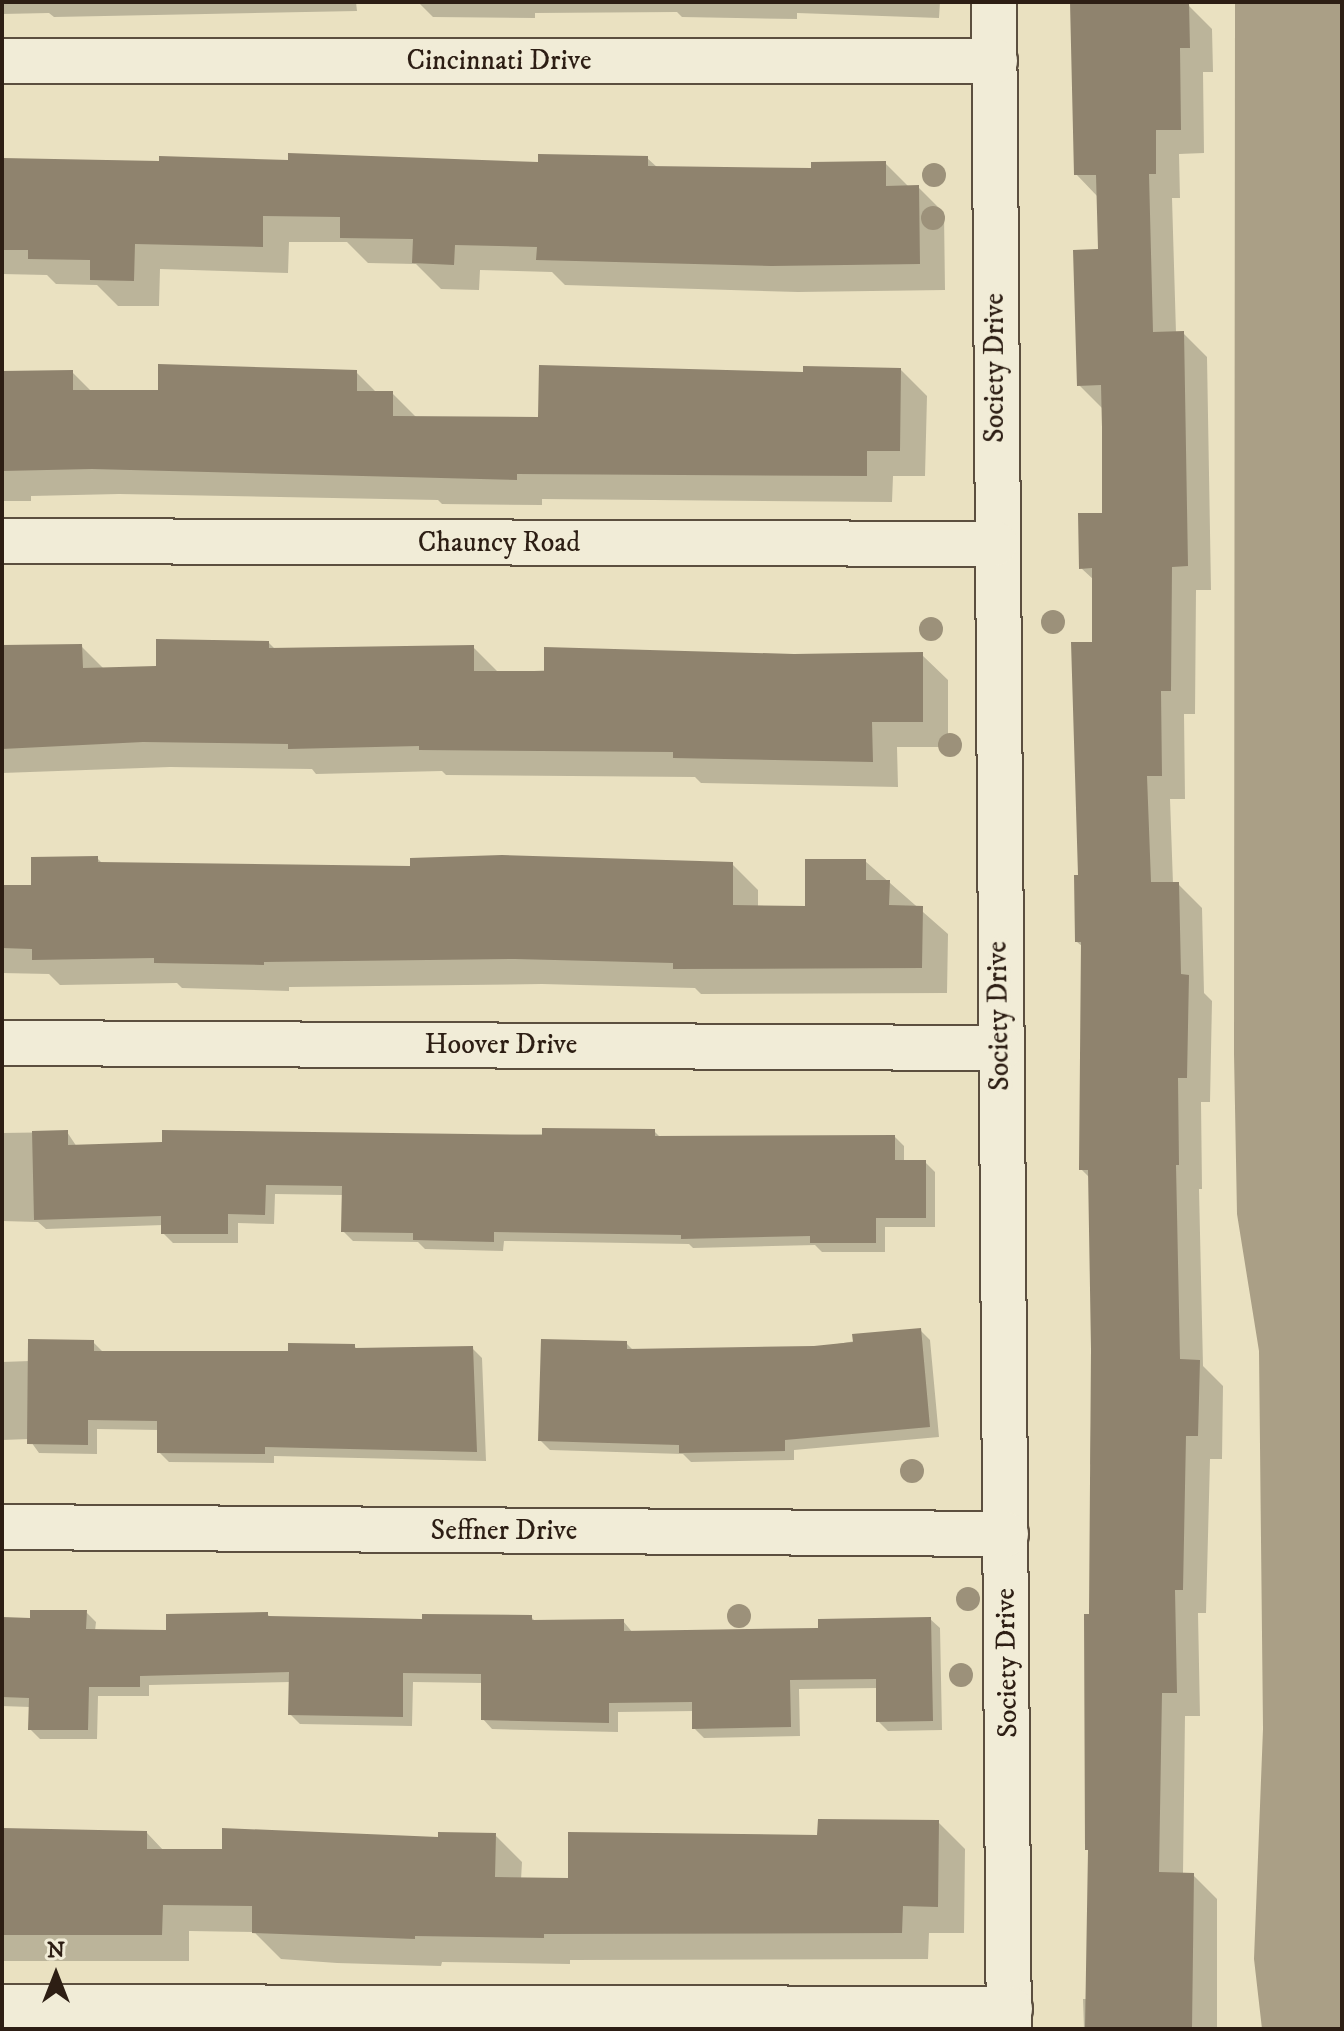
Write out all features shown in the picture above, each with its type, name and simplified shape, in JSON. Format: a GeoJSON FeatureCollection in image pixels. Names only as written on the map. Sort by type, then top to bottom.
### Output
{"type":"FeatureCollection","features":[{"type":"Feature","properties":{"kind":"street","name":"Society Drive"},"geometry":{"type":"LineString","coordinates":[[994,2],[995,544],[1010,2019]]}},
{"type":"Feature","properties":{"kind":"street","name":"Cincinnati Drive"},"geometry":{"type":"LineString","coordinates":[[2,61],[995,61]]}},
{"type":"Feature","properties":{"kind":"street","name":"Chauncy Road"},"geometry":{"type":"LineString","coordinates":[[2,541],[995,544]]}},
{"type":"Feature","properties":{"kind":"street","name":"Hoover Drive"},"geometry":{"type":"LineString","coordinates":[[2,1043],[1000,1048]]}},
{"type":"Feature","properties":{"kind":"street","name":"Seffner Drive"},"geometry":{"type":"LineString","coordinates":[[2,1527],[1006,1534]]}},
{"type":"Feature","properties":{"kind":"street"},"geometry":{"type":"LineString","coordinates":[[2,2007],[1010,2019]]}},
{"type":"Feature","properties":{"kind":"shaded area"},"geometry":{"type":"Polygon","coordinates":[[[1235,2],[1342,2],[1342,2029],[1262,2029],[1254,1959],[1263,1729],[1259,1351],[1237,1214],[1234,1054],[1235,2]]]}},
{"type":"Feature","properties":{"kind":"building"},"geometry":{"type":"Polygon","coordinates":[[[1070,2],[1189,3],[1190,48],[1180,48],[1181,130],[1156,130],[1156,174],[1149,174],[1153,332],[1184,331],[1188,566],[1172,567],[1171,691],[1161,691],[1162,776],[1147,776],[1151,882],[1179,882],[1181,974],[1189,975],[1187,1078],[1178,1078],[1179,1165],[1176,1165],[1180,1359],[1200,1360],[1198,1436],[1186,1436],[1183,1590],[1175,1590],[1177,1693],[1162,1693],[1159,1872],[1194,1873],[1192,2029],[1085,2029],[1088,1850],[1085,1850],[1084,1614],[1089,1614],[1091,1349],[1088,1170],[1079,1170],[1081,942],[1075,942],[1074,875],[1078,875],[1071,642],[1092,642],[1092,568],[1079,569],[1078,513],[1102,513],[1102,428],[1101,385],[1077,386],[1073,250],[1098,249],[1096,175],[1074,175],[1070,2]]]}},
{"type":"Feature","properties":{"kind":"building"},"geometry":{"type":"Polygon","coordinates":[[[288,153],[538,162],[538,154],[648,156],[648,166],[811,168],[811,162],[886,161],[886,186],[919,185],[920,264],[771,266],[536,260],[537,247],[455,245],[454,265],[412,263],[413,239],[340,238],[340,217],[263,216],[263,247],[135,244],[134,281],[90,280],[90,260],[28,259],[28,250],[2,250],[2,158],[159,161],[159,156],[288,160],[288,153]]]}},
{"type":"Feature","properties":{"kind":"building"},"geometry":{"type":"Polygon","coordinates":[[[158,364],[357,370],[357,391],[393,391],[393,416],[538,417],[539,365],[803,372],[803,366],[901,368],[900,451],[867,451],[867,476],[517,474],[517,480],[92,469],[2,471],[2,371],[73,370],[73,390],[158,390],[158,364]]]}},
{"type":"Feature","properties":{"kind":"building"},"geometry":{"type":"Polygon","coordinates":[[[156,639],[269,641],[269,648],[474,645],[474,671],[544,671],[544,647],[794,654],[923,652],[923,722],[872,722],[873,762],[673,758],[673,752],[419,750],[419,746],[288,749],[288,744],[143,742],[2,749],[2,645],[82,644],[83,668],[156,666],[156,639]]]}},
{"type":"Feature","properties":{"kind":"building"},"geometry":{"type":"Polygon","coordinates":[[[502,855],[733,862],[733,905],[805,906],[805,859],[866,859],[866,880],[890,880],[889,905],[923,906],[922,968],[673,969],[673,963],[515,959],[264,962],[264,965],[154,963],[154,958],[32,960],[32,949],[2,948],[2,885],[31,885],[31,857],[98,856],[98,862],[410,866],[410,858],[502,855]]]}},
{"type":"Feature","properties":{"kind":"building"},"geometry":{"type":"Polygon","coordinates":[[[542,1128],[655,1129],[655,1136],[895,1135],[895,1160],[926,1160],[926,1218],[876,1218],[876,1243],[810,1243],[810,1236],[681,1239],[681,1235],[494,1232],[494,1242],[413,1240],[413,1233],[341,1232],[342,1186],[266,1185],[265,1215],[228,1214],[228,1234],[161,1234],[161,1216],[34,1220],[32,1131],[68,1130],[68,1145],[162,1142],[162,1130],[542,1135],[542,1128]]]}},
{"type":"Feature","properties":{"kind":"building"},"geometry":{"type":"Polygon","coordinates":[[[921,1328],[930,1427],[785,1440],[785,1451],[679,1453],[679,1445],[538,1441],[541,1339],[627,1341],[627,1349],[814,1346],[853,1342],[852,1334],[921,1328]]]}},
{"type":"Feature","properties":{"kind":"building"},"geometry":{"type":"Polygon","coordinates":[[[28,1339],[94,1340],[94,1351],[288,1351],[288,1343],[355,1344],[355,1348],[473,1346],[477,1452],[265,1447],[265,1454],[157,1453],[157,1421],[88,1420],[88,1445],[27,1444],[28,1339]]]}},
{"type":"Feature","properties":{"kind":"building"},"geometry":{"type":"Polygon","coordinates":[[[30,1610],[87,1610],[86,1629],[166,1630],[166,1614],[268,1612],[268,1616],[422,1619],[422,1614],[532,1615],[532,1620],[624,1619],[624,1631],[818,1628],[818,1619],[931,1617],[933,1721],[876,1722],[876,1679],[790,1680],[791,1727],[692,1729],[692,1702],[609,1703],[609,1723],[481,1720],[481,1674],[403,1673],[403,1717],[288,1715],[289,1672],[140,1676],[140,1687],[89,1687],[88,1730],[28,1730],[29,1698],[2,1697],[2,1617],[30,1618],[30,1610]]]}},
{"type":"Feature","properties":{"kind":"building"},"geometry":{"type":"Polygon","coordinates":[[[818,1819],[939,1820],[938,1907],[903,1906],[902,1933],[544,1934],[544,1938],[415,1936],[415,1939],[252,1933],[252,1906],[163,1905],[162,1935],[2,1935],[2,1828],[147,1831],[147,1849],[222,1849],[222,1828],[438,1837],[438,1832],[496,1833],[495,1877],[568,1878],[568,1832],[817,1835],[818,1819]]]}}]}
